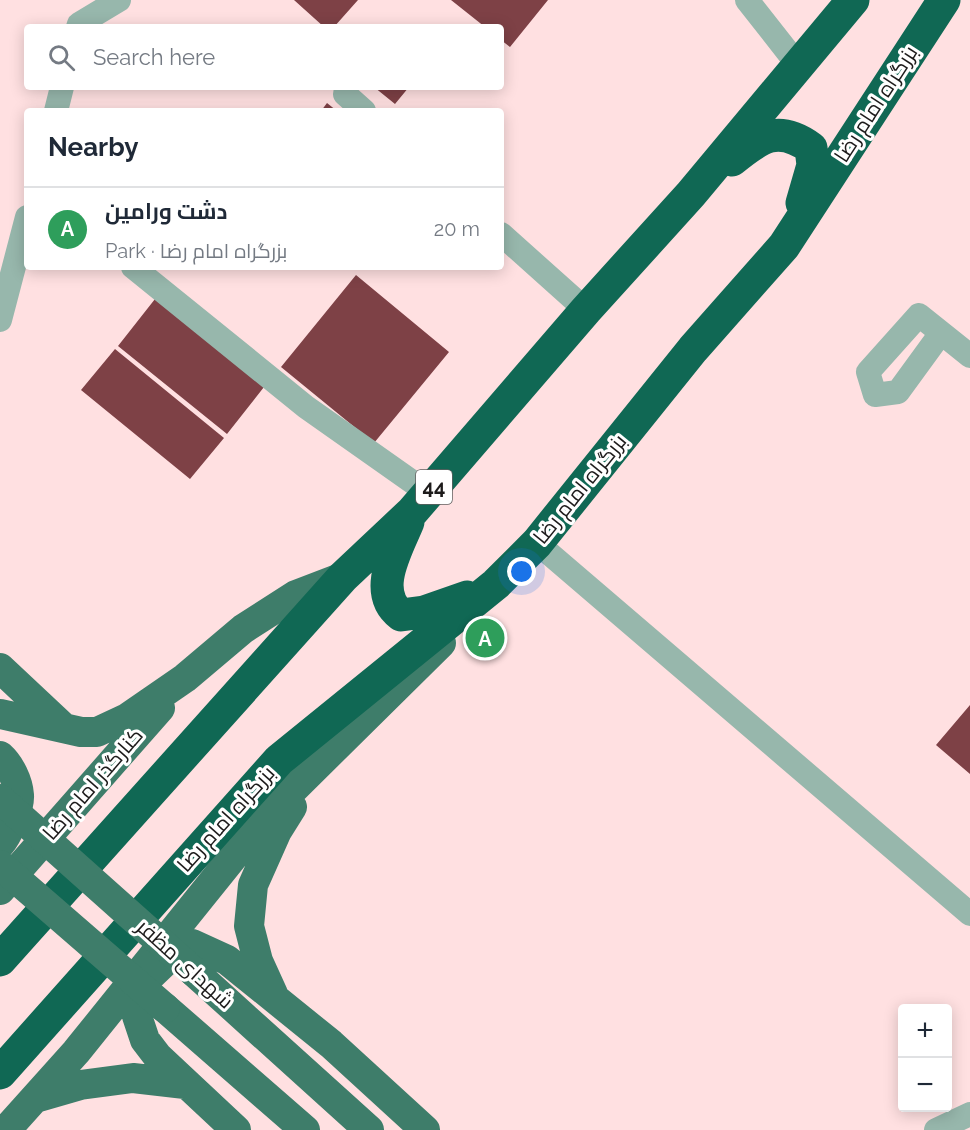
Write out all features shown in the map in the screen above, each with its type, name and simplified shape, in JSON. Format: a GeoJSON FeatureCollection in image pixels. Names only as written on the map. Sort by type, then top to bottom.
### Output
{"type":"FeatureCollection","features":[{"type":"Feature","properties":{"kind":"highway","name":"44"},"geometry":{"type":"LineString","coordinates":[[0,960],[343,577],[420,503],[586,310],[691,194],[853,0]]}},
{"type":"Feature","properties":{"kind":"highway","name":"بزرگراه امام رضا"},"geometry":{"type":"LineString","coordinates":[[0,1073],[279,760],[496,584],[537,543],[693,349],[784,246],[944,0]]}},
{"type":"Feature","properties":{"kind":"highway"},"geometry":{"type":"LineString","coordinates":[[691,194],[734,158],[767,136],[784,134],[800,140],[811,148],[813,165],[806,194],[784,246]]}},
{"type":"Feature","properties":{"kind":"highway"},"geometry":{"type":"LineString","coordinates":[[420,503],[389,571],[387,593],[393,609],[400,615],[424,612],[496,584]]}},
{"type":"Feature","properties":{"kind":"main road"},"geometry":{"type":"LineString","coordinates":[[0,714],[81,732],[97,732],[127,718],[185,678],[243,628],[296,596],[343,577]]}},
{"type":"Feature","properties":{"kind":"main road"},"geometry":{"type":"LineString","coordinates":[[6,1130],[76,1052],[266,816],[424,661],[496,584]]}},
{"type":"Feature","properties":{"kind":"main road"},"geometry":{"type":"LineString","coordinates":[[0,668],[64,728]]}},
{"type":"Feature","properties":{"kind":"main road","name":"کنارگذر امام رضا"},"geometry":{"type":"LineString","coordinates":[[0,890],[185,678]]}},
{"type":"Feature","properties":{"kind":"main road"},"geometry":{"type":"LineString","coordinates":[[0,756],[9,764],[20,796],[9,834],[0,844]]}},
{"type":"Feature","properties":{"kind":"main road"},"geometry":{"type":"LineString","coordinates":[[276,1000],[258,961],[249,926],[253,885],[277,831],[317,767]]}},
{"type":"Feature","properties":{"kind":"main road","name":"شهدای مظفر"},"geometry":{"type":"LineString","coordinates":[[0,799],[369,1130]]}},
{"type":"Feature","properties":{"kind":"main road"},"geometry":{"type":"LineString","coordinates":[[0,865],[305,1130]]}},
{"type":"Feature","properties":{"kind":"main road"},"geometry":{"type":"LineString","coordinates":[[236,1130],[185,1084],[145,1041],[137,1016],[148,978],[171,956],[192,944],[227,960],[331,1044],[425,1130]]}},
{"type":"Feature","properties":{"kind":"main road"},"geometry":{"type":"LineString","coordinates":[[33,1099],[80,1085],[133,1078],[185,1084]]}},
{"type":"Feature","properties":{"kind":"street"},"geometry":{"type":"LineString","coordinates":[[79,24],[119,0]]}},
{"type":"Feature","properties":{"kind":"street"},"geometry":{"type":"LineString","coordinates":[[747,0],[798,65]]}},
{"type":"Feature","properties":{"kind":"street"},"geometry":{"type":"LineString","coordinates":[[57,108],[61,90]]}},
{"type":"Feature","properties":{"kind":"street"},"geometry":{"type":"LineString","coordinates":[[345,94],[361,108]]}},
{"type":"Feature","properties":{"kind":"street"},"geometry":{"type":"LineString","coordinates":[[0,320],[24,228]]}},
{"type":"Feature","properties":{"kind":"street"},"geometry":{"type":"LineString","coordinates":[[504,237],[586,310]]}},
{"type":"Feature","properties":{"kind":"street"},"geometry":{"type":"LineString","coordinates":[[137,270],[420,503]]}},
{"type":"Feature","properties":{"kind":"street"},"geometry":{"type":"LineString","coordinates":[[941,333],[970,356]]}},
{"type":"Feature","properties":{"kind":"street"},"geometry":{"type":"LineString","coordinates":[[537,543],[970,914]]}},
{"type":"Feature","properties":{"kind":"street"},"geometry":{"type":"LineString","coordinates":[[936,1130],[970,1114]]}},
{"type":"Feature","properties":{"kind":"shaded area"},"geometry":{"type":"Polygon","coordinates":[[[0,0],[970,0],[970,1130],[0,1130],[0,0]]]}},
{"type":"Feature","properties":{"kind":"building"},"geometry":{"type":"Polygon","coordinates":[[[294,0],[358,0],[337,24],[321,24],[294,0]]]}},
{"type":"Feature","properties":{"kind":"building"},"geometry":{"type":"Polygon","coordinates":[[[451,0],[548,0],[510,47],[504,42],[504,24],[481,24],[451,0]]]}},
{"type":"Feature","properties":{"kind":"building"},"geometry":{"type":"Polygon","coordinates":[[[378,90],[407,90],[395,104],[378,90]]]}},
{"type":"Feature","properties":{"kind":"building"},"geometry":{"type":"Polygon","coordinates":[[[327,103],[333,108],[323,108],[327,103]]]}},
{"type":"Feature","properties":{"kind":"building"},"geometry":{"type":"Polygon","coordinates":[[[356,275],[449,352],[374,443],[281,367],[356,275]]]}},
{"type":"Feature","properties":{"kind":"building"},"geometry":{"type":"Polygon","coordinates":[[[155,299],[264,387],[227,434],[118,346],[155,299]]]}},
{"type":"Feature","properties":{"kind":"building"},"geometry":{"type":"Polygon","coordinates":[[[115,349],[224,438],[190,479],[81,390],[115,349]]]}},
{"type":"Feature","properties":{"kind":"building"},"geometry":{"type":"Polygon","coordinates":[[[970,705],[970,774],[936,745],[970,705]]]}},
{"type":"Feature","properties":{"kind":"place","name":"دشت ورامین"},"geometry":{"type":"Point","coordinates":[485,638]}}]}
